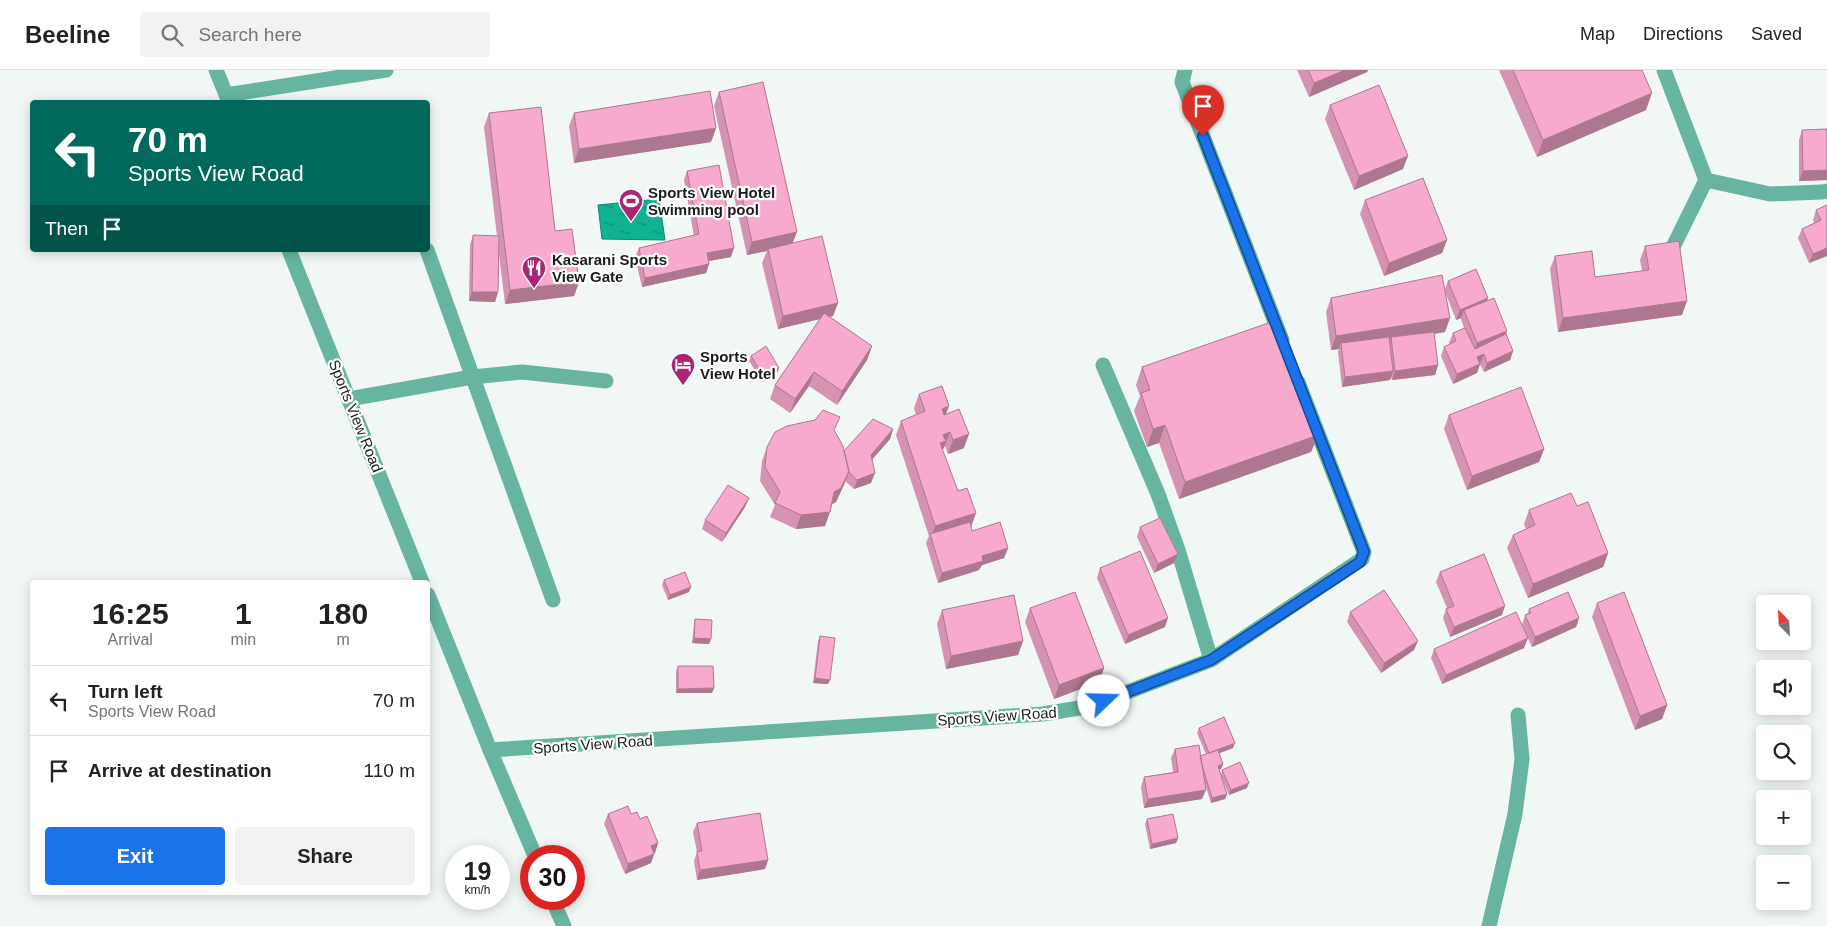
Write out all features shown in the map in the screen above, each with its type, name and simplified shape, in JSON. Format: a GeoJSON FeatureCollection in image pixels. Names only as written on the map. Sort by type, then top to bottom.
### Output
{"type":"FeatureCollection","features":[{"type":"Feature","properties":{"kind":"street"},"geometry":{"type":"LineString","coordinates":[[216,70],[228,99],[386,70]]}},
{"type":"Feature","properties":{"kind":"street"},"geometry":{"type":"LineString","coordinates":[[1664,70],[1706,180],[1672,249]]}},
{"type":"Feature","properties":{"kind":"street"},"geometry":{"type":"LineString","coordinates":[[1183,76],[1286,349]]}},
{"type":"Feature","properties":{"kind":"street"},"geometry":{"type":"LineString","coordinates":[[1706,180],[1770,194],[1827,191]]}},
{"type":"Feature","properties":{"kind":"street","name":"Sports View Road"},"geometry":{"type":"LineString","coordinates":[[290,252],[421,580]]}},
{"type":"Feature","properties":{"kind":"street"},"geometry":{"type":"LineString","coordinates":[[428,252],[553,600]]}},
{"type":"Feature","properties":{"kind":"street"},"geometry":{"type":"LineString","coordinates":[[1103,365],[1158,494],[1178,550],[1211,660]]}},
{"type":"Feature","properties":{"kind":"street","name":"Sports View Road"},"geometry":{"type":"LineString","coordinates":[[490,750],[1052,713],[1091,706],[1211,660],[1360,562],[1364,555],[1293,368]]}},
{"type":"Feature","properties":{"kind":"street"},"geometry":{"type":"LineString","coordinates":[[349,399],[472,377],[522,372],[606,381]]}},
{"type":"Feature","properties":{"kind":"street"},"geometry":{"type":"LineString","coordinates":[[430,600],[529,845]]}},
{"type":"Feature","properties":{"kind":"street"},"geometry":{"type":"LineString","coordinates":[[1489,926],[1515,814],[1522,759],[1518,715]]}},
{"type":"Feature","properties":{"kind":"street"},"geometry":{"type":"LineString","coordinates":[[557,910],[564,926]]}},
{"type":"Feature","properties":{"kind":"water","name":"Sports View Hotel Swimming pool"},"geometry":{"type":"Polygon","coordinates":[[[659,199],[665,240],[602,239],[598,205],[659,199]]]}},
{"type":"Feature","properties":{"kind":"building"},"geometry":{"type":"Polygon","coordinates":[[[1308,70],[1345,70],[1314,83],[1308,70]]]}},
{"type":"Feature","properties":{"kind":"building"},"geometry":{"type":"Polygon","coordinates":[[[1513,70],[1642,70],[1652,93],[1543,140],[1513,70]]]}},
{"type":"Feature","properties":{"kind":"building"},"geometry":{"type":"Polygon","coordinates":[[[763,82],[797,232],[752,242],[719,92],[763,82]]]}},
{"type":"Feature","properties":{"kind":"building"},"geometry":{"type":"Polygon","coordinates":[[[1379,85],[1408,156],[1359,176],[1330,105],[1379,85]]]}},
{"type":"Feature","properties":{"kind":"building"},"geometry":{"type":"Polygon","coordinates":[[[710,91],[716,128],[579,149],[574,113],[710,91]]]}},
{"type":"Feature","properties":{"kind":"building"},"geometry":{"type":"Polygon","coordinates":[[[541,107],[555,231],[572,229],[579,282],[510,290],[489,113],[541,107]]]}},
{"type":"Feature","properties":{"kind":"building"},"geometry":{"type":"Polygon","coordinates":[[[1827,129],[1827,170],[1803,171],[1802,130],[1827,129]]]}},
{"type":"Feature","properties":{"kind":"building"},"geometry":{"type":"Polygon","coordinates":[[[719,165],[734,248],[707,253],[709,264],[645,278],[639,248],[699,234],[687,171],[719,165]]]}},
{"type":"Feature","properties":{"kind":"building"},"geometry":{"type":"Polygon","coordinates":[[[1423,178],[1447,240],[1389,263],[1365,200],[1423,178]]]}},
{"type":"Feature","properties":{"kind":"building"},"geometry":{"type":"Polygon","coordinates":[[[1827,205],[1827,248],[1813,254],[1802,229],[1821,220],[1816,210],[1827,205]]]}},
{"type":"Feature","properties":{"kind":"building"},"geometry":{"type":"Polygon","coordinates":[[[473,235],[499,236],[498,292],[472,292],[473,235]]]}},
{"type":"Feature","properties":{"kind":"building"},"geometry":{"type":"Polygon","coordinates":[[[822,236],[838,303],[783,316],[768,249],[822,236]]]}},
{"type":"Feature","properties":{"kind":"building"},"geometry":{"type":"Polygon","coordinates":[[[1679,241],[1687,301],[1563,318],[1555,256],[1592,251],[1595,277],[1649,270],[1645,246],[1679,241]]]}},
{"type":"Feature","properties":{"kind":"building"},"geometry":{"type":"Polygon","coordinates":[[[1476,269],[1488,298],[1460,310],[1448,281],[1476,269]]]}},
{"type":"Feature","properties":{"kind":"building"},"geometry":{"type":"Polygon","coordinates":[[[1442,275],[1450,318],[1336,336],[1331,298],[1442,275]]]}},
{"type":"Feature","properties":{"kind":"building"},"geometry":{"type":"Polygon","coordinates":[[[1494,298],[1507,331],[1477,343],[1464,310],[1494,298]]]}},
{"type":"Feature","properties":{"kind":"building"},"geometry":{"type":"Polygon","coordinates":[[[824,313],[872,346],[842,391],[814,372],[795,399],[775,385],[824,313]]]}},
{"type":"Feature","properties":{"kind":"building"},"geometry":{"type":"Polygon","coordinates":[[[1277,320],[1318,435],[1185,482],[1165,425],[1153,429],[1141,393],[1150,390],[1142,367],[1277,320]]]}},
{"type":"Feature","properties":{"kind":"building"},"geometry":{"type":"Polygon","coordinates":[[[1465,328],[1475,349],[1506,334],[1513,351],[1487,363],[1484,354],[1477,357],[1480,364],[1457,374],[1444,347],[1456,341],[1453,333],[1465,328]]]}},
{"type":"Feature","properties":{"kind":"building"},"geometry":{"type":"Polygon","coordinates":[[[1434,332],[1438,365],[1395,371],[1391,337],[1434,332]]]}},
{"type":"Feature","properties":{"kind":"building"},"geometry":{"type":"Polygon","coordinates":[[[1389,337],[1393,371],[1345,377],[1341,343],[1389,337]]]}},
{"type":"Feature","properties":{"kind":"building"},"geometry":{"type":"Polygon","coordinates":[[[766,346],[779,368],[764,377],[751,356],[766,346]]]}},
{"type":"Feature","properties":{"kind":"building"},"geometry":{"type":"Polygon","coordinates":[[[942,386],[949,406],[942,409],[944,415],[959,409],[969,434],[953,440],[950,432],[943,435],[946,441],[940,443],[958,491],[967,488],[976,513],[935,526],[901,421],[925,411],[919,394],[942,386]]]}},
{"type":"Feature","properties":{"kind":"building"},"geometry":{"type":"Polygon","coordinates":[[[1521,387],[1544,449],[1472,476],[1449,415],[1521,387]]]}},
{"type":"Feature","properties":{"kind":"building"},"geometry":{"type":"Polygon","coordinates":[[[823,410],[840,417],[834,430],[843,446],[849,471],[841,488],[834,492],[830,512],[801,515],[775,503],[780,492],[765,467],[767,447],[775,432],[787,426],[815,420],[823,410]]]}},
{"type":"Feature","properties":{"kind":"building"},"geometry":{"type":"Polygon","coordinates":[[[873,419],[893,429],[871,455],[875,473],[857,480],[849,472],[844,451],[873,419]]]}},
{"type":"Feature","properties":{"kind":"building"},"geometry":{"type":"Polygon","coordinates":[[[728,485],[749,498],[726,533],[705,520],[728,485]]]}},
{"type":"Feature","properties":{"kind":"building"},"geometry":{"type":"Polygon","coordinates":[[[1571,493],[1577,506],[1588,502],[1608,553],[1533,584],[1513,535],[1535,525],[1529,510],[1571,493]]]}},
{"type":"Feature","properties":{"kind":"building"},"geometry":{"type":"Polygon","coordinates":[[[1160,518],[1178,554],[1158,564],[1140,527],[1160,518]]]}},
{"type":"Feature","properties":{"kind":"building"},"geometry":{"type":"Polygon","coordinates":[[[970,522],[972,531],[1000,522],[1008,548],[982,556],[983,561],[942,573],[930,534],[970,522]]]}},
{"type":"Feature","properties":{"kind":"building"},"geometry":{"type":"Polygon","coordinates":[[[1140,551],[1168,618],[1128,635],[1100,568],[1140,551]]]}},
{"type":"Feature","properties":{"kind":"building"},"geometry":{"type":"Polygon","coordinates":[[[1484,554],[1505,606],[1454,627],[1446,609],[1454,606],[1440,572],[1484,554]]]}},
{"type":"Feature","properties":{"kind":"building"},"geometry":{"type":"Polygon","coordinates":[[[685,572],[691,587],[670,595],[664,580],[685,572]]]}},
{"type":"Feature","properties":{"kind":"building"},"geometry":{"type":"Polygon","coordinates":[[[1384,590],[1418,641],[1384,663],[1350,612],[1384,590]]]}},
{"type":"Feature","properties":{"kind":"building"},"geometry":{"type":"Polygon","coordinates":[[[1075,592],[1104,668],[1059,685],[1030,608],[1075,592]]]}},
{"type":"Feature","properties":{"kind":"building"},"geometry":{"type":"Polygon","coordinates":[[[1568,592],[1579,618],[1535,637],[1525,615],[1531,613],[1529,609],[1568,592]]]}},
{"type":"Feature","properties":{"kind":"building"},"geometry":{"type":"Polygon","coordinates":[[[1624,592],[1667,705],[1640,716],[1597,603],[1624,592]]]}},
{"type":"Feature","properties":{"kind":"building"},"geometry":{"type":"Polygon","coordinates":[[[1014,595],[1023,641],[951,656],[942,610],[1014,595]]]}},
{"type":"Feature","properties":{"kind":"building"},"geometry":{"type":"Polygon","coordinates":[[[1516,612],[1528,638],[1446,675],[1434,649],[1516,612]]]}},
{"type":"Feature","properties":{"kind":"building"},"geometry":{"type":"Polygon","coordinates":[[[695,619],[712,620],[711,639],[694,638],[695,619]]]}},
{"type":"Feature","properties":{"kind":"building"},"geometry":{"type":"Polygon","coordinates":[[[820,636],[835,638],[830,680],[815,678],[820,636]]]}},
{"type":"Feature","properties":{"kind":"building"},"geometry":{"type":"Polygon","coordinates":[[[678,666],[713,666],[714,688],[678,689],[678,666]]]}},
{"type":"Feature","properties":{"kind":"building"},"geometry":{"type":"Polygon","coordinates":[[[1224,717],[1235,743],[1209,753],[1199,728],[1224,717]]]}},
{"type":"Feature","properties":{"kind":"building"},"geometry":{"type":"Polygon","coordinates":[[[1199,745],[1206,790],[1148,799],[1144,777],[1178,772],[1175,749],[1199,745]]]}},
{"type":"Feature","properties":{"kind":"building"},"geometry":{"type":"Polygon","coordinates":[[[1218,750],[1223,764],[1218,766],[1227,794],[1212,798],[1200,756],[1218,750]]]}},
{"type":"Feature","properties":{"kind":"building"},"geometry":{"type":"Polygon","coordinates":[[[1240,762],[1249,783],[1231,790],[1222,770],[1240,762]]]}},
{"type":"Feature","properties":{"kind":"building"},"geometry":{"type":"Polygon","coordinates":[[[628,806],[631,814],[637,812],[640,819],[647,816],[658,843],[651,846],[654,854],[628,864],[608,814],[628,806]]]}},
{"type":"Feature","properties":{"kind":"building"},"geometry":{"type":"Polygon","coordinates":[[[760,813],[768,860],[700,870],[697,851],[702,851],[697,823],[760,813]]]}},
{"type":"Feature","properties":{"kind":"building"},"geometry":{"type":"Polygon","coordinates":[[[1173,814],[1178,838],[1152,844],[1147,819],[1173,814]]]}},
{"type":"Feature","properties":{"kind":"place","name":"Sports View Hotel Swimming pool"},"geometry":{"type":"Point","coordinates":[631,222]}},
{"type":"Feature","properties":{"kind":"place","name":"Kasarani Sports View Gate"},"geometry":{"type":"Point","coordinates":[534,289]}},
{"type":"Feature","properties":{"kind":"place","name":"Sports View Hotel"},"geometry":{"type":"Point","coordinates":[683,386]}},
{"type":"Feature","properties":{"kind":"route"},"geometry":{"type":"LineString","coordinates":[[1104,701],[1211,660],[1360,562],[1364,555],[1203,136]]}}]}
